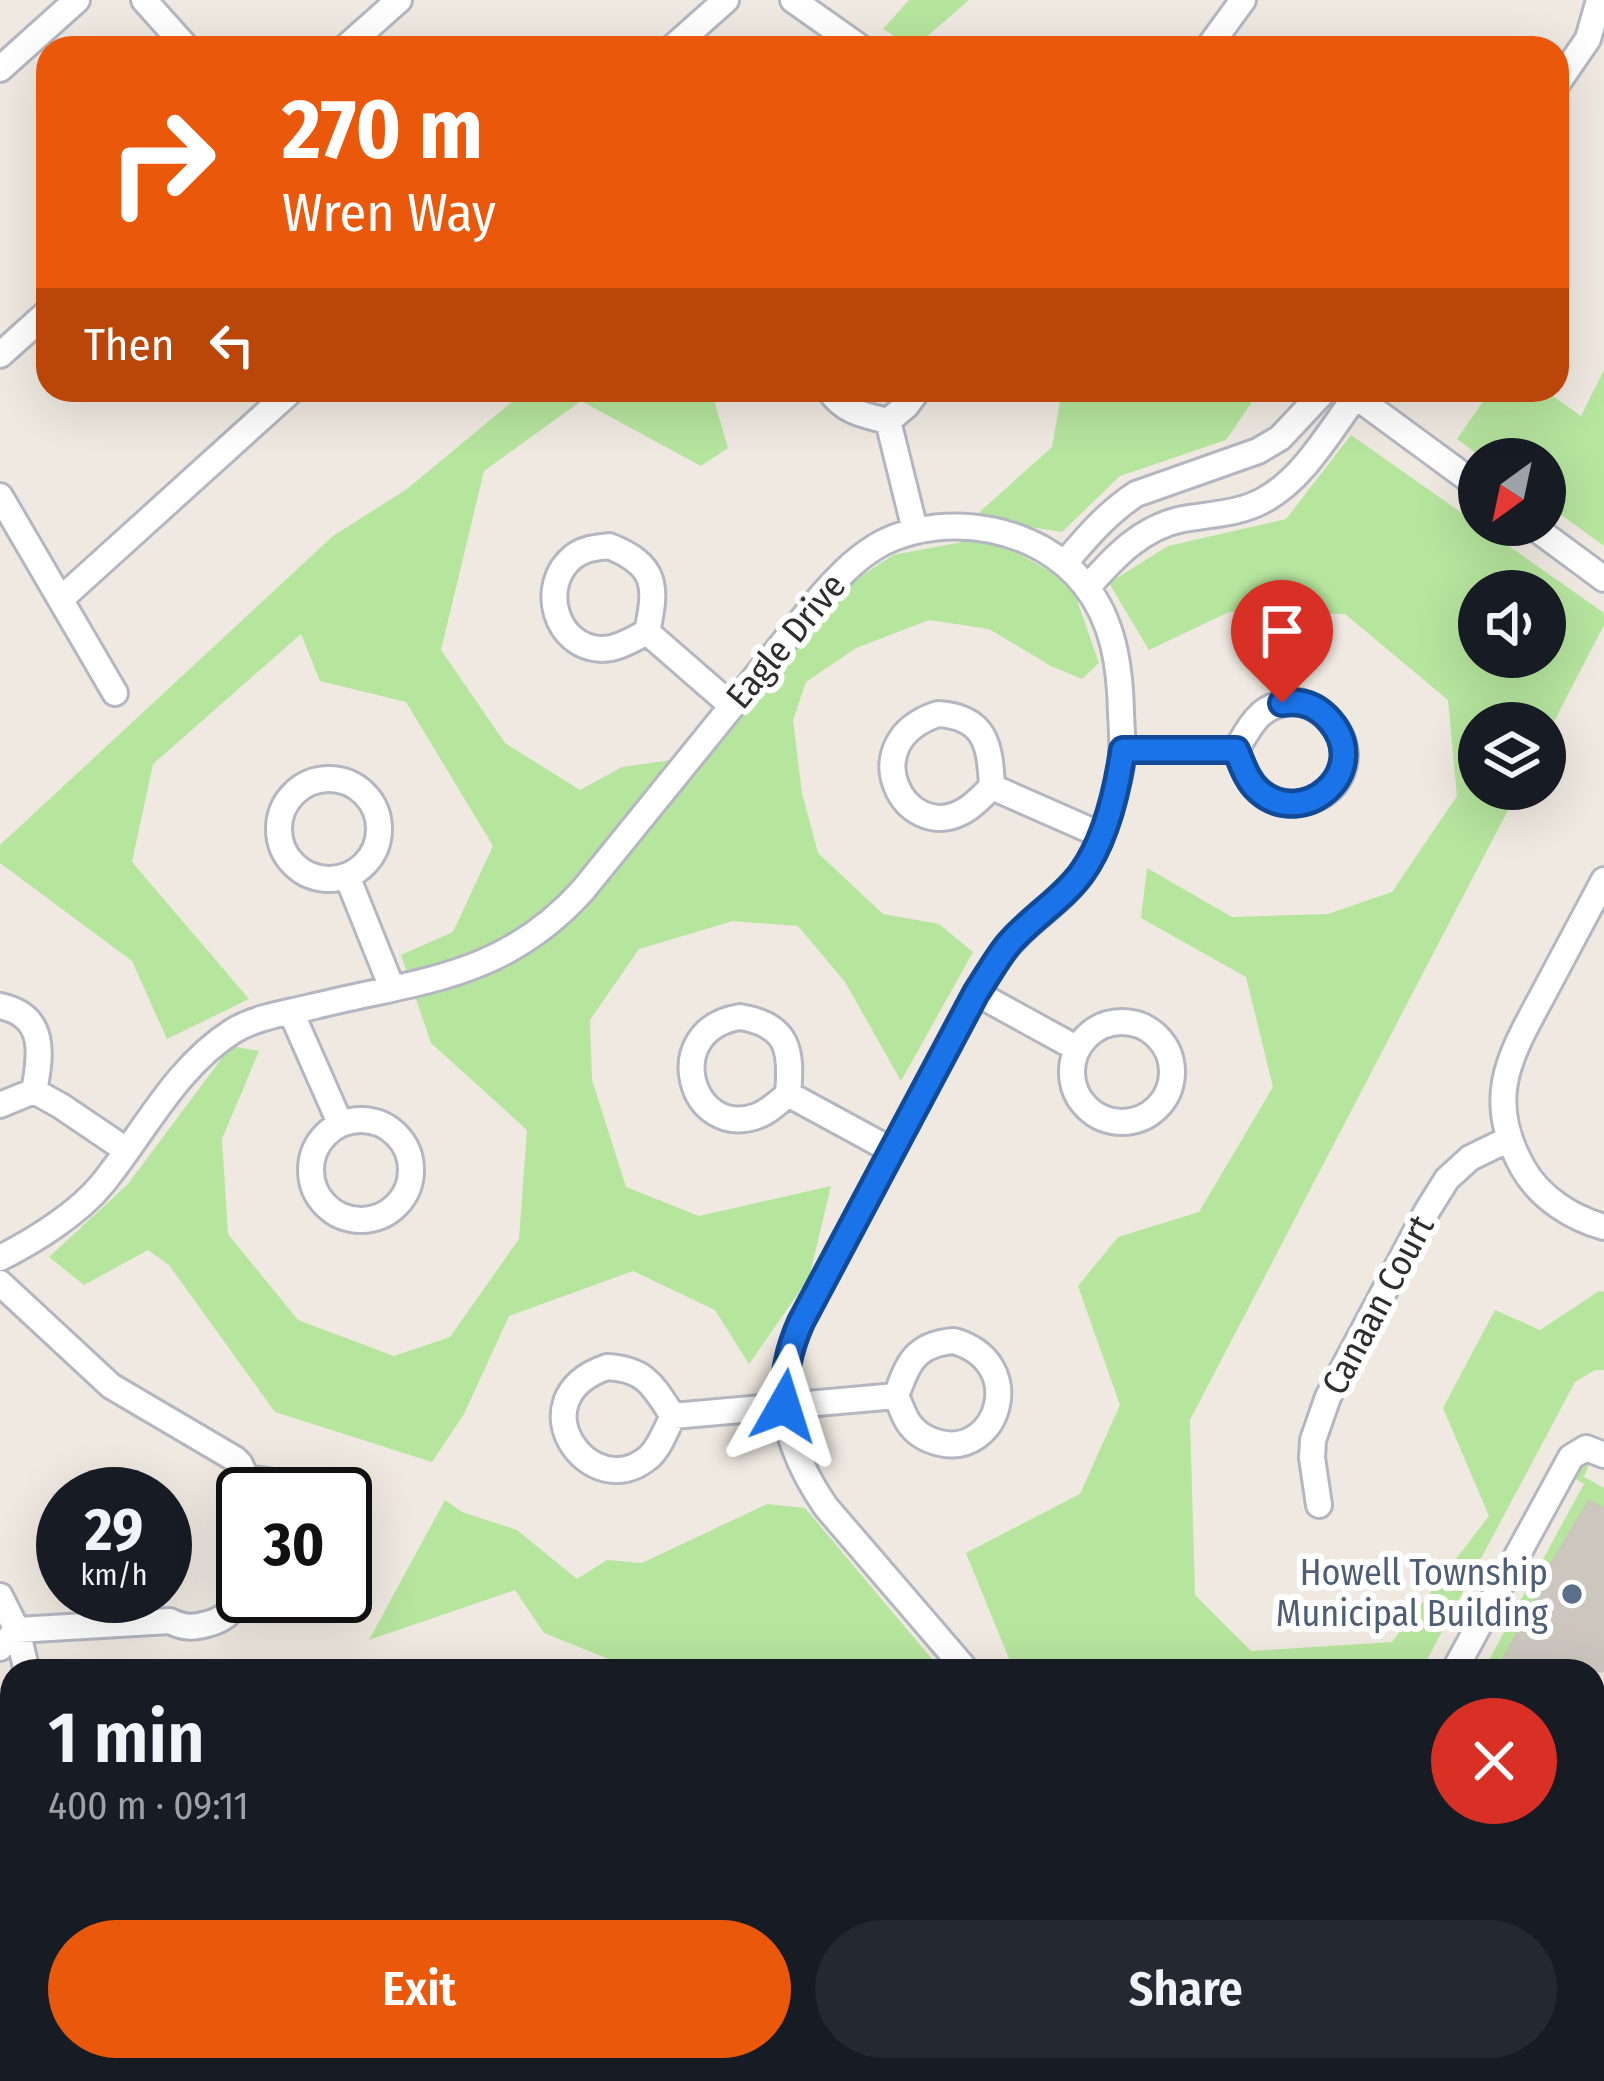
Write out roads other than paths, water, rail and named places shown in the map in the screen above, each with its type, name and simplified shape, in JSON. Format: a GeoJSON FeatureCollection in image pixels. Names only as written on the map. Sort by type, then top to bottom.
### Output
{"type":"FeatureCollection","features":[{"type":"Feature","properties":{"kind":"street"},"geometry":{"type":"LineString","coordinates":[[37,36],[77,0]]}},
{"type":"Feature","properties":{"kind":"street"},"geometry":{"type":"LineString","coordinates":[[144,0],[176,36]]}},
{"type":"Feature","properties":{"kind":"street"},"geometry":{"type":"LineString","coordinates":[[358,36],[399,0]]}},
{"type":"Feature","properties":{"kind":"street"},"geometry":{"type":"LineString","coordinates":[[686,36],[726,0]]}},
{"type":"Feature","properties":{"kind":"street"},"geometry":{"type":"LineString","coordinates":[[793,0],[844,36]]}},
{"type":"Feature","properties":{"kind":"street"},"geometry":{"type":"LineString","coordinates":[[1217,36],[1243,0]]}},
{"type":"Feature","properties":{"kind":"street"},"geometry":{"type":"LineString","coordinates":[[1569,67],[1588,39],[1599,0]]}},
{"type":"Feature","properties":{"kind":"street"},"geometry":{"type":"LineString","coordinates":[[0,69],[36,37]]}},
{"type":"Feature","properties":{"kind":"street"},"geometry":{"type":"LineString","coordinates":[[0,355],[36,323]]}},
{"type":"Feature","properties":{"kind":"street"},"geometry":{"type":"LineString","coordinates":[[61,599],[279,402]]}},
{"type":"Feature","properties":{"kind":"street"},"geometry":{"type":"LineString","coordinates":[[839,402],[852,412],[888,421]]}},
{"type":"Feature","properties":{"kind":"street"},"geometry":{"type":"LineString","coordinates":[[888,421],[909,402]]}},
{"type":"Feature","properties":{"kind":"street"},"geometry":{"type":"LineString","coordinates":[[1064,564],[1122,503],[1258,451],[1280,438],[1314,402]]}},
{"type":"Feature","properties":{"kind":"street"},"geometry":{"type":"LineString","coordinates":[[1088,588],[1107,564],[1147,532],[1183,519],[1251,506],[1278,491],[1300,470],[1345,402]]}},
{"type":"Feature","properties":{"kind":"street"},"geometry":{"type":"LineString","coordinates":[[1363,402],[1458,472]]}},
{"type":"Feature","properties":{"kind":"street"},"geometry":{"type":"LineString","coordinates":[[888,421],[914,530]]}},
{"type":"Feature","properties":{"kind":"street"},"geometry":{"type":"LineString","coordinates":[[0,496],[115,693]]}},
{"type":"Feature","properties":{"kind":"street","name":"Eagle Drive"},"geometry":{"type":"LineString","coordinates":[[0,1258],[91,1197],[188,1069],[214,1044],[249,1024],[484,964],[552,921],[583,890],[846,569],[883,543],[914,530],[968,526],[1019,538],[1064,564],[1088,588],[1111,634],[1118,661],[1123,750],[1119,778],[1102,835],[1083,871],[1007,946],[976,993],[790,1348],[784,1378],[790,1436],[810,1483],[957,1659]]}},
{"type":"Feature","properties":{"kind":"street"},"geometry":{"type":"LineString","coordinates":[[609,546],[632,555],[643,566],[654,594],[647,632],[603,649],[574,641],[564,631],[554,592],[560,572],[572,557],[588,548],[609,546]]}},
{"type":"Feature","properties":{"kind":"street"},"geometry":{"type":"LineString","coordinates":[[1559,546],[1604,579]]}},
{"type":"Feature","properties":{"kind":"street"},"geometry":{"type":"LineString","coordinates":[[647,632],[732,706]]}},
{"type":"Feature","properties":{"kind":"street"},"geometry":{"type":"LineString","coordinates":[[1295,701],[1324,713],[1341,734],[1344,748],[1336,782],[1324,794],[1299,804],[1258,791],[1236,750],[1266,708],[1295,701]]}},
{"type":"Feature","properties":{"kind":"street"},"geometry":{"type":"LineString","coordinates":[[938,714],[963,718],[983,736],[990,751],[992,788],[962,812],[947,817],[916,810],[899,795],[893,781],[897,743],[921,720],[938,714]]}},
{"type":"Feature","properties":{"kind":"street"},"geometry":{"type":"LineString","coordinates":[[1123,750],[1236,750]]}},
{"type":"Feature","properties":{"kind":"street"},"geometry":{"type":"LineString","coordinates":[[319,781],[340,781],[359,789],[374,804],[379,831],[376,846],[347,876],[317,878],[300,871],[282,851],[281,816],[298,789],[319,781]]}},
{"type":"Feature","properties":{"kind":"street"},"geometry":{"type":"LineString","coordinates":[[992,788],[1102,835]]}},
{"type":"Feature","properties":{"kind":"street"},"geometry":{"type":"LineString","coordinates":[[347,876],[392,988]]}},
{"type":"Feature","properties":{"kind":"street"},"geometry":{"type":"LineString","coordinates":[[1604,880],[1509,1062],[1503,1097],[1507,1141],[1529,1179],[1565,1211],[1604,1226]]}},
{"type":"Feature","properties":{"kind":"street"},"geometry":{"type":"LineString","coordinates":[[976,993],[1076,1048]]}},
{"type":"Feature","properties":{"kind":"street"},"geometry":{"type":"LineString","coordinates":[[0,1006],[16,1010],[36,1033],[40,1057],[34,1091]]}},
{"type":"Feature","properties":{"kind":"street"},"geometry":{"type":"LineString","coordinates":[[291,1012],[340,1123]]}},
{"type":"Feature","properties":{"kind":"street"},"geometry":{"type":"LineString","coordinates":[[740,1017],[759,1020],[787,1046],[791,1061],[788,1094],[753,1118],[728,1118],[713,1112],[694,1087],[692,1054],[712,1026],[740,1017]]}},
{"type":"Feature","properties":{"kind":"street"},"geometry":{"type":"LineString","coordinates":[[1134,1022],[1148,1028],[1168,1050],[1169,1089],[1147,1116],[1114,1123],[1100,1119],[1075,1090],[1076,1048],[1100,1027],[1134,1022]]}},
{"type":"Feature","properties":{"kind":"street"},"geometry":{"type":"LineString","coordinates":[[0,1105],[34,1091]]}},
{"type":"Feature","properties":{"kind":"street"},"geometry":{"type":"LineString","coordinates":[[34,1091],[126,1150]]}},
{"type":"Feature","properties":{"kind":"street"},"geometry":{"type":"LineString","coordinates":[[788,1094],[891,1150]]}},
{"type":"Feature","properties":{"kind":"street"},"geometry":{"type":"LineString","coordinates":[[371,1122],[386,1127],[409,1149],[409,1186],[394,1209],[380,1218],[346,1219],[333,1214],[316,1196],[310,1171],[314,1152],[324,1134],[340,1123],[371,1122]]}},
{"type":"Feature","properties":{"kind":"street","name":"Canaan Court"},"geometry":{"type":"LineString","coordinates":[[1319,1505],[1313,1440],[1328,1396],[1447,1179],[1470,1158],[1507,1141]]}},
{"type":"Feature","properties":{"kind":"street"},"geometry":{"type":"LineString","coordinates":[[0,1283],[111,1386],[240,1467]]}},
{"type":"Feature","properties":{"kind":"street"},"geometry":{"type":"LineString","coordinates":[[941,1342],[963,1344],[981,1354],[998,1379],[992,1418],[974,1439],[956,1445],[917,1432],[896,1396],[915,1355],[941,1342]]}},
{"type":"Feature","properties":{"kind":"street"},"geometry":{"type":"LineString","coordinates":[[607,1367],[640,1374],[673,1416],[650,1456],[623,1470],[607,1469],[575,1451],[563,1418],[572,1388],[588,1374],[607,1367]]}},
{"type":"Feature","properties":{"kind":"street"},"geometry":{"type":"LineString","coordinates":[[673,1416],[896,1396]]}},
{"type":"Feature","properties":{"kind":"street"},"geometry":{"type":"LineString","coordinates":[[1461,1659],[1570,1456],[1586,1448],[1604,1455]]}},
{"type":"Feature","properties":{"kind":"street"},"geometry":{"type":"LineString","coordinates":[[0,1596],[8,1639],[170,1621],[183,1628],[216,1620]]}},
{"type":"Feature","properties":{"kind":"place","name":"Howell Township Municipal Building"},"geometry":{"type":"Point","coordinates":[1572,1594]}}]}
